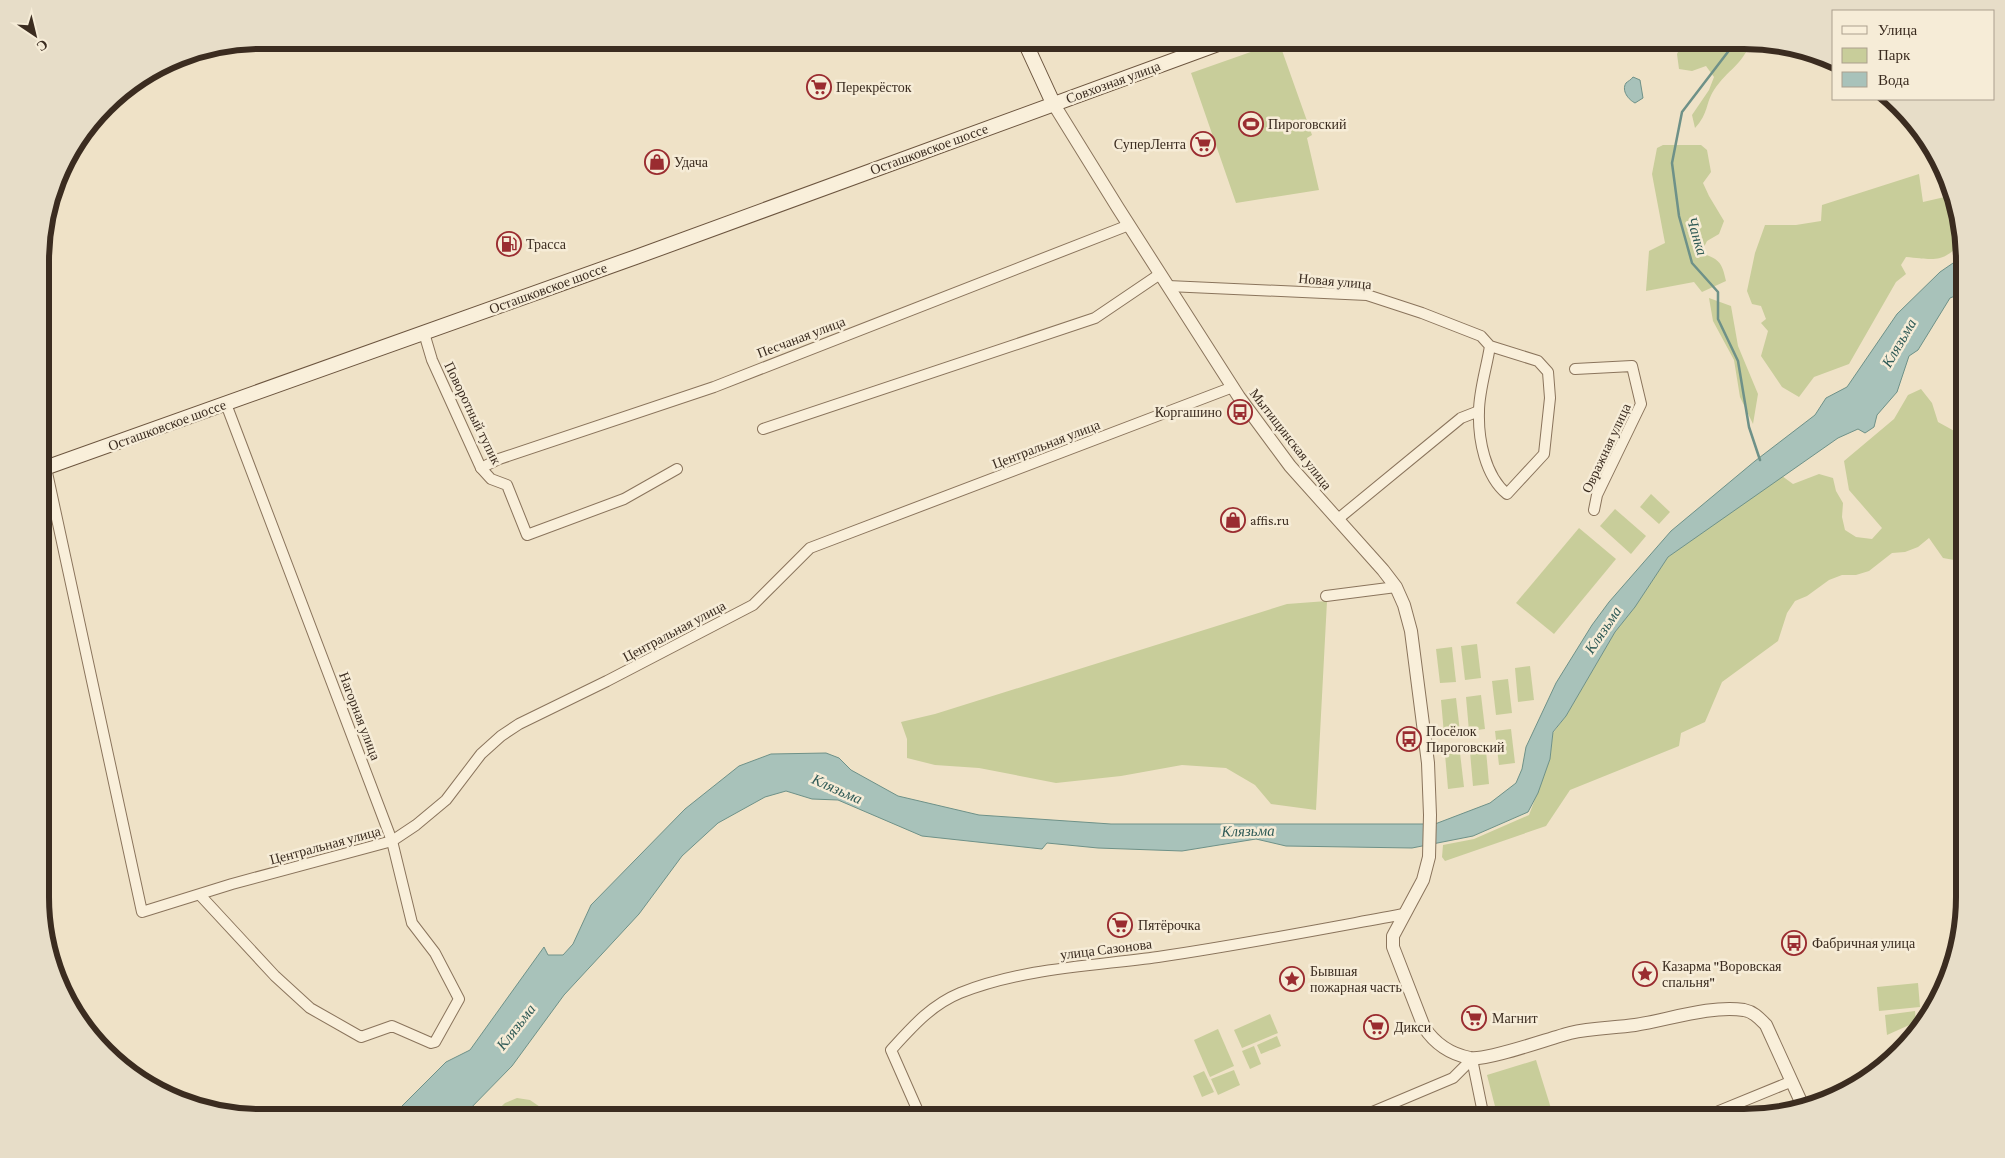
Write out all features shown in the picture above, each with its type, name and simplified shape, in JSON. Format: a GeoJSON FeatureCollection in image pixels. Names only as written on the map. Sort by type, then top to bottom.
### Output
{"type":"FeatureCollection","features":[{"type":"Feature","properties":{"kind":"main road"},"geometry":{"type":"LineString","coordinates":[[1028,49],[1054,103]]}},
{"type":"Feature","properties":{"kind":"main road","name":"Совхозная улица"},"geometry":{"type":"LineString","coordinates":[[1054,103],[1204,49]]}},
{"type":"Feature","properties":{"kind":"main road","name":"Осташковское шоссе"},"geometry":{"type":"LineString","coordinates":[[49,467],[771,208],[1054,103]]}},
{"type":"Feature","properties":{"kind":"street","name":"Мытищинская улица"},"geometry":{"type":"LineString","coordinates":[[1054,103],[1128,224],[1233,387],[1290,466],[1396,587],[1404,605],[1413,640],[1428,763],[1430,815],[1429,857],[1423,880],[1411,905],[1404,914]]}},
{"type":"Feature","properties":{"kind":"street","name":"Песчаная улица"},"geometry":{"type":"LineString","coordinates":[[481,468],[499,459],[714,387],[1128,224]]}},
{"type":"Feature","properties":{"kind":"street"},"geometry":{"type":"LineString","coordinates":[[763,429],[1095,318],[1160,274]]}},
{"type":"Feature","properties":{"kind":"street","name":"Новая улица"},"geometry":{"type":"LineString","coordinates":[[1168,286],[1367,295],[1422,313],[1481,336],[1490,346],[1538,361],[1548,372],[1550,390],[1544,454],[1507,494],[1499,488],[1484,459],[1478,411]]}},
{"type":"Feature","properties":{"kind":"street","name":"Поворотный тупик"},"geometry":{"type":"LineString","coordinates":[[424,333],[432,360],[481,468],[491,479],[507,485],[527,535],[624,499],[677,470]]}},
{"type":"Feature","properties":{"kind":"street"},"geometry":{"type":"LineString","coordinates":[[1338,519],[1462,418],[1478,411],[1490,346]]}},
{"type":"Feature","properties":{"kind":"street","name":"Овражная улица"},"geometry":{"type":"LineString","coordinates":[[1575,369],[1632,366],[1641,404],[1597,495],[1594,510]]}},
{"type":"Feature","properties":{"kind":"street","name":"Центральная улица"},"geometry":{"type":"LineString","coordinates":[[49,492],[142,912],[232,884],[392,842],[446,800],[481,754],[501,736],[519,724],[606,682],[752,605],[810,548],[1233,387]]}},
{"type":"Feature","properties":{"kind":"street","name":"Нагорная улица"},"geometry":{"type":"LineString","coordinates":[[200,895],[275,976],[310,1008],[361,1038],[392,1026],[431,1043],[435,1042],[459,999],[435,953],[412,923],[392,842],[226,404]]}},
{"type":"Feature","properties":{"kind":"street"},"geometry":{"type":"LineString","coordinates":[[1326,596],[1396,587]]}},
{"type":"Feature","properties":{"kind":"street"},"geometry":{"type":"LineString","coordinates":[[1404,914],[1393,936],[1393,948],[1424,1027],[1431,1038],[1448,1051],[1472,1058],[1488,1056],[1572,1032],[1633,1025],[1724,1008],[1746,1010],[1756,1015],[1766,1025],[1790,1082],[1801,1101]]}},
{"type":"Feature","properties":{"kind":"street","name":"улица Сазонова"},"geometry":{"type":"LineString","coordinates":[[917,1109],[891,1050],[925,1013],[960,993],[1005,980],[1070,967],[1168,956],[1404,914]]}},
{"type":"Feature","properties":{"kind":"street"},"geometry":{"type":"LineString","coordinates":[[1379,1109],[1453,1078],[1472,1058]]}},
{"type":"Feature","properties":{"kind":"street"},"geometry":{"type":"LineString","coordinates":[[1472,1058],[1482,1109]]}},
{"type":"Feature","properties":{"kind":"street"},"geometry":{"type":"LineString","coordinates":[[1724,1109],[1790,1082]]}},
{"type":"Feature","properties":{"kind":"green space","name":"Пироговский"},"geometry":{"type":"Polygon","coordinates":[[[1259,49],[1281,49],[1312,135],[1307,138],[1319,190],[1236,203],[1191,73],[1259,49]]]}},
{"type":"Feature","properties":{"kind":"green space"},"geometry":{"type":"Polygon","coordinates":[[[1680,49],[1747,49],[1739,62],[1714,90],[1703,118],[1695,128],[1692,115],[1709,90],[1714,77],[1706,66],[1692,71],[1679,69],[1677,54],[1680,49]]]}},
{"type":"Feature","properties":{"kind":"green space"},"geometry":{"type":"Polygon","coordinates":[[[1663,145],[1701,145],[1707,150],[1711,172],[1703,183],[1724,221],[1719,234],[1707,241],[1701,253],[1719,262],[1726,281],[1702,292],[1694,282],[1646,291],[1649,251],[1665,243],[1652,174],[1657,148],[1663,145]]]}},
{"type":"Feature","properties":{"kind":"green space"},"geometry":{"type":"Polygon","coordinates":[[[1919,174],[1923,202],[1946,197],[1952,219],[1956,248],[1937,259],[1906,257],[1901,265],[1906,274],[1896,282],[1849,364],[1814,377],[1799,397],[1782,387],[1761,356],[1768,331],[1761,323],[1766,319],[1761,306],[1752,304],[1747,291],[1755,253],[1765,225],[1796,225],[1821,221],[1822,205],[1919,174]]]}},
{"type":"Feature","properties":{"kind":"green space"},"geometry":{"type":"Polygon","coordinates":[[[1709,298],[1731,306],[1738,346],[1758,394],[1753,424],[1740,397],[1734,360],[1713,321],[1709,298]]]}},
{"type":"Feature","properties":{"kind":"green space"},"geometry":{"type":"Polygon","coordinates":[[[1921,389],[1932,403],[1938,422],[1956,432],[1956,560],[1943,558],[1929,538],[1918,547],[1905,552],[1892,553],[1869,571],[1856,575],[1842,575],[1829,580],[1807,596],[1795,601],[1787,613],[1778,641],[1722,682],[1705,722],[1681,733],[1679,746],[1570,790],[1546,826],[1445,861],[1442,857],[1443,845],[1474,839],[1529,815],[1550,759],[1553,733],[1566,716],[1615,632],[1635,607],[1668,557],[1782,476],[1793,484],[1819,474],[1833,478],[1836,491],[1843,503],[1842,517],[1845,530],[1856,537],[1872,539],[1882,528],[1849,490],[1844,461],[1894,419],[1908,395],[1921,389]]]}},
{"type":"Feature","properties":{"kind":"green space"},"geometry":{"type":"Polygon","coordinates":[[[1651,494],[1670,512],[1659,524],[1640,507],[1651,494]]]}},
{"type":"Feature","properties":{"kind":"green space"},"geometry":{"type":"Polygon","coordinates":[[[1615,509],[1646,536],[1631,554],[1600,526],[1615,509]]]}},
{"type":"Feature","properties":{"kind":"green space"},"geometry":{"type":"Polygon","coordinates":[[[1579,528],[1616,559],[1554,634],[1516,603],[1579,528]]]}},
{"type":"Feature","properties":{"kind":"green space"},"geometry":{"type":"Polygon","coordinates":[[[1327,601],[1316,810],[1271,804],[1255,785],[1226,768],[1182,765],[1121,776],[1056,783],[979,768],[935,765],[907,758],[907,739],[901,722],[935,714],[1287,604],[1327,601]]]}},
{"type":"Feature","properties":{"kind":"green space"},"geometry":{"type":"Polygon","coordinates":[[[1477,644],[1481,678],[1465,680],[1461,646],[1477,644]]]}},
{"type":"Feature","properties":{"kind":"green space"},"geometry":{"type":"Polygon","coordinates":[[[1452,647],[1456,682],[1440,683],[1436,649],[1452,647]]]}},
{"type":"Feature","properties":{"kind":"green space"},"geometry":{"type":"Polygon","coordinates":[[[1530,666],[1534,700],[1518,702],[1515,668],[1530,666]]]}},
{"type":"Feature","properties":{"kind":"green space"},"geometry":{"type":"Polygon","coordinates":[[[1508,679],[1512,713],[1496,715],[1492,681],[1508,679]]]}},
{"type":"Feature","properties":{"kind":"green space"},"geometry":{"type":"Polygon","coordinates":[[[1481,695],[1485,729],[1469,731],[1466,697],[1481,695]]]}},
{"type":"Feature","properties":{"kind":"green space"},"geometry":{"type":"Polygon","coordinates":[[[1456,698],[1460,732],[1444,734],[1441,700],[1456,698]]]}},
{"type":"Feature","properties":{"kind":"green space"},"geometry":{"type":"Polygon","coordinates":[[[1511,729],[1515,763],[1499,765],[1495,731],[1511,729]]]}},
{"type":"Feature","properties":{"kind":"green space"},"geometry":{"type":"Polygon","coordinates":[[[1486,750],[1489,784],[1473,786],[1470,752],[1486,750]]]}},
{"type":"Feature","properties":{"kind":"green space"},"geometry":{"type":"Polygon","coordinates":[[[1460,753],[1464,787],[1448,789],[1445,754],[1460,753]]]}},
{"type":"Feature","properties":{"kind":"green space"},"geometry":{"type":"Polygon","coordinates":[[[1918,983],[1920,1007],[1879,1011],[1877,987],[1918,983]]]}},
{"type":"Feature","properties":{"kind":"green space"},"geometry":{"type":"Polygon","coordinates":[[[1915,1011],[1916,1021],[1887,1035],[1885,1015],[1915,1011]]]}},
{"type":"Feature","properties":{"kind":"green space"},"geometry":{"type":"Polygon","coordinates":[[[1270,1014],[1278,1033],[1242,1048],[1234,1030],[1270,1014]]]}},
{"type":"Feature","properties":{"kind":"green space"},"geometry":{"type":"Polygon","coordinates":[[[1218,1029],[1234,1066],[1210,1077],[1194,1040],[1218,1029]]]}},
{"type":"Feature","properties":{"kind":"green space"},"geometry":{"type":"Polygon","coordinates":[[[1277,1036],[1281,1046],[1261,1054],[1257,1045],[1277,1036]]]}},
{"type":"Feature","properties":{"kind":"green space"},"geometry":{"type":"Polygon","coordinates":[[[1254,1046],[1261,1064],[1250,1069],[1242,1051],[1254,1046]]]}},
{"type":"Feature","properties":{"kind":"green space"},"geometry":{"type":"Polygon","coordinates":[[[1536,1060],[1551,1109],[1496,1109],[1487,1075],[1536,1060]]]}},
{"type":"Feature","properties":{"kind":"green space"},"geometry":{"type":"Polygon","coordinates":[[[1234,1070],[1240,1085],[1218,1095],[1211,1079],[1234,1070]]]}},
{"type":"Feature","properties":{"kind":"green space"},"geometry":{"type":"Polygon","coordinates":[[[1204,1071],[1214,1092],[1202,1097],[1193,1076],[1204,1071]]]}},
{"type":"Feature","properties":{"kind":"green space"},"geometry":{"type":"Polygon","coordinates":[[[517,1098],[530,1100],[543,1109],[499,1109],[505,1103],[517,1098]]]}},
{"type":"Feature","properties":{"kind":"water"},"geometry":{"type":"Polygon","coordinates":[[[1633,77],[1640,80],[1643,98],[1635,103],[1630,100],[1624,89],[1626,83],[1633,77]]]}},
{"type":"Feature","properties":{"kind":"water","name":"Клязьма"},"geometry":{"type":"Polygon","coordinates":[[[1956,261],[1956,296],[1950,298],[1918,350],[1909,356],[1897,392],[1877,415],[1874,427],[1865,433],[1858,429],[1838,438],[1668,557],[1635,607],[1615,632],[1566,716],[1553,732],[1550,759],[1538,793],[1528,812],[1473,836],[1412,848],[1286,846],[1256,839],[1182,851],[1098,848],[1047,843],[1042,849],[922,836],[838,800],[812,799],[786,791],[765,797],[718,823],[682,856],[639,914],[564,995],[512,1066],[470,1109],[399,1109],[446,1062],[470,1050],[544,947],[548,955],[563,955],[573,944],[591,905],[685,809],[739,766],[771,754],[826,753],[839,758],[851,770],[898,796],[979,815],[1111,824],[1435,824],[1490,803],[1516,783],[1522,769],[1526,747],[1556,683],[1592,625],[1609,602],[1671,531],[1755,461],[1815,415],[1826,398],[1847,387],[1897,314],[1940,272],[1956,261]]]}},
{"type":"Feature","properties":{"kind":"waterway","name":"Чанка"},"geometry":{"type":"LineString","coordinates":[[1730,49],[1682,112],[1672,163],[1679,216],[1692,263],[1718,292],[1718,319],[1738,361],[1749,427],[1760,460]]}},
{"type":"Feature","properties":{"kind":"place","name":"Перекрёсток"},"geometry":{"type":"Point","coordinates":[819,87]}},
{"type":"Feature","properties":{"kind":"place","name":"Пироговский"},"geometry":{"type":"Point","coordinates":[1251,124]}},
{"type":"Feature","properties":{"kind":"place","name":"СуперЛента"},"geometry":{"type":"Point","coordinates":[1203,144]}},
{"type":"Feature","properties":{"kind":"place","name":"Удача"},"geometry":{"type":"Point","coordinates":[657,162]}},
{"type":"Feature","properties":{"kind":"place","name":"Трасса"},"geometry":{"type":"Point","coordinates":[509,244]}},
{"type":"Feature","properties":{"kind":"place","name":"Коргашино"},"geometry":{"type":"Point","coordinates":[1240,412]}},
{"type":"Feature","properties":{"kind":"place","name":"affis.ru"},"geometry":{"type":"Point","coordinates":[1233,520]}},
{"type":"Feature","properties":{"kind":"place","name":"Посёлок Пироговский"},"geometry":{"type":"Point","coordinates":[1409,739]}},
{"type":"Feature","properties":{"kind":"place","name":"Пятёрочка"},"geometry":{"type":"Point","coordinates":[1120,925]}},
{"type":"Feature","properties":{"kind":"place","name":"Фабричная улица"},"geometry":{"type":"Point","coordinates":[1794,943]}},
{"type":"Feature","properties":{"kind":"place","name":"Казарма \"Воровская спальня\""},"geometry":{"type":"Point","coordinates":[1645,974]}},
{"type":"Feature","properties":{"kind":"place","name":"Бывшая пожарная часть"},"geometry":{"type":"Point","coordinates":[1292,979]}},
{"type":"Feature","properties":{"kind":"place","name":"Магнит"},"geometry":{"type":"Point","coordinates":[1474,1018]}},
{"type":"Feature","properties":{"kind":"place","name":"Дикси"},"geometry":{"type":"Point","coordinates":[1376,1027]}}]}
